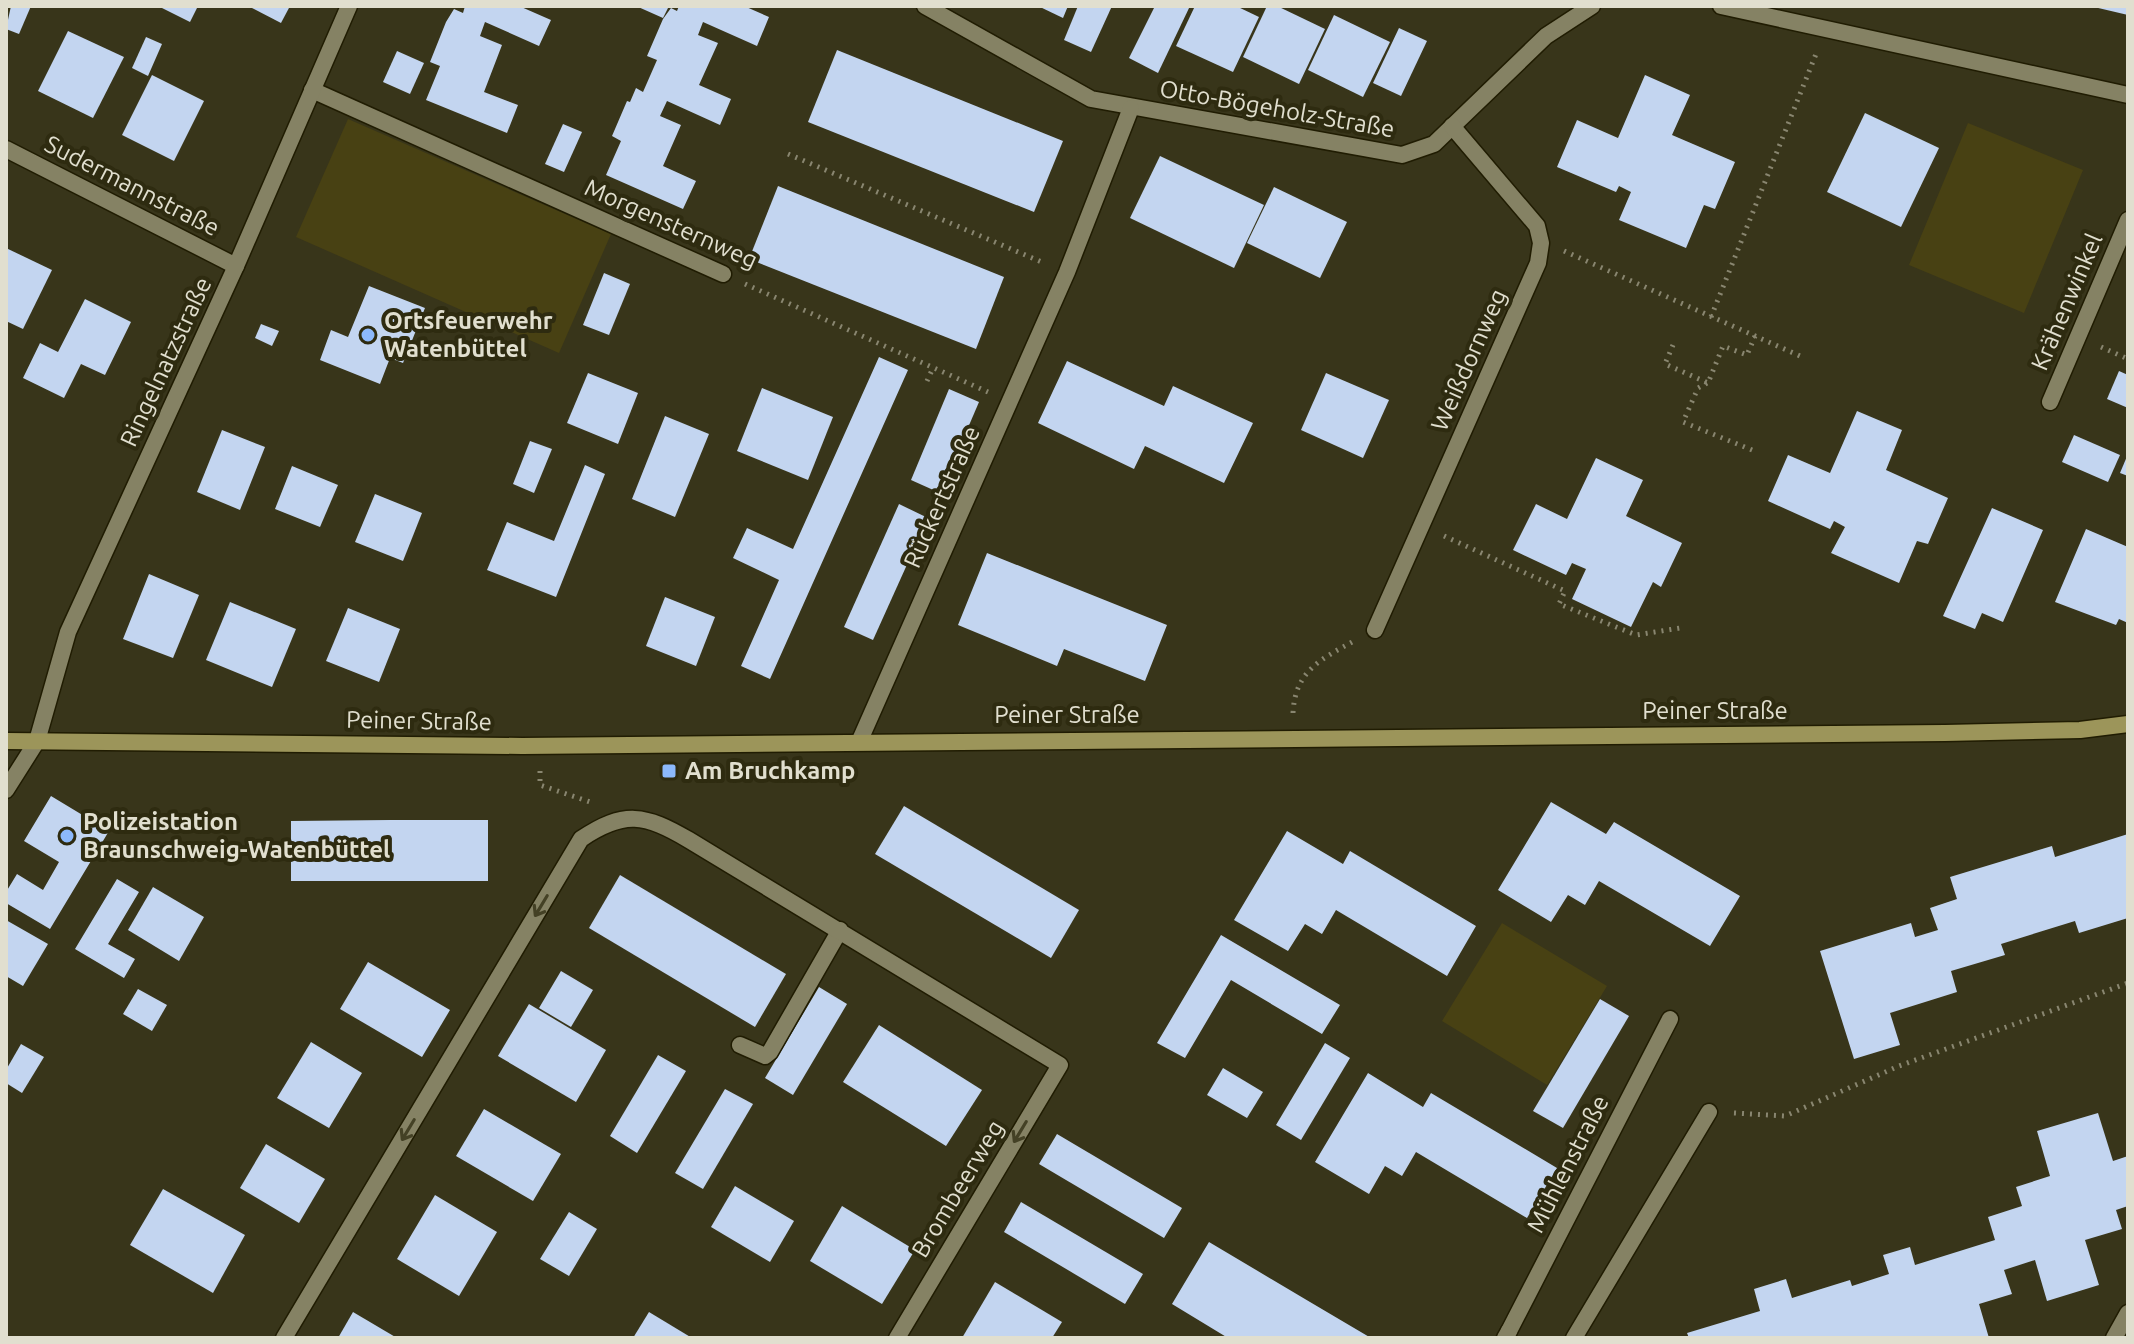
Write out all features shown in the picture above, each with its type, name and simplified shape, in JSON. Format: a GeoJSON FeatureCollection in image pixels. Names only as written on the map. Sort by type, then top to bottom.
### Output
{"type":"FeatureCollection","features":[{"type":"Feature","properties":{"kind":"main road","name":"Peiner Straße"},"geometry":{"type":"LineString","coordinates":[[6,741],[540,746],[860,740],[1945,733],[2080,730],[2128,724]]}},
{"type":"Feature","properties":{"kind":"street","name":"Ringelnatzstraße"},"geometry":{"type":"LineString","coordinates":[[6,790],[37,741],[68,632],[236,266],[349,6]]}},
{"type":"Feature","properties":{"kind":"street","name":"Otto-Bögeholz-Straße"},"geometry":{"type":"LineString","coordinates":[[925,6],[1091,99],[1402,155],[1434,144],[1546,36],[1592,6]]}},
{"type":"Feature","properties":{"kind":"street"},"geometry":{"type":"LineString","coordinates":[[1721,6],[2128,95]]}},
{"type":"Feature","properties":{"kind":"street","name":"Morgensternweg"},"geometry":{"type":"LineString","coordinates":[[312,90],[723,274]]}},
{"type":"Feature","properties":{"kind":"street","name":"Rückertstraße"},"geometry":{"type":"LineString","coordinates":[[860,740],[1067,272],[1131,108]]}},
{"type":"Feature","properties":{"kind":"street"},"geometry":{"type":"LineString","coordinates":[[1452,126],[1537,226],[1541,243]]}},
{"type":"Feature","properties":{"kind":"street","name":"Sudermannstraße"},"geometry":{"type":"LineString","coordinates":[[6,149],[236,266]]}},
{"type":"Feature","properties":{"kind":"street","name":"Krähenwinkel"},"geometry":{"type":"LineString","coordinates":[[2050,402],[2128,220]]}},
{"type":"Feature","properties":{"kind":"street","name":"Weißdornweg"},"geometry":{"type":"LineString","coordinates":[[1375,630],[1538,263],[1541,243]]}},
{"type":"Feature","properties":{"kind":"street"},"geometry":{"type":"LineString","coordinates":[[284,1338],[581,839],[605,823],[636,817],[659,822],[840,930],[770,1052],[765,1056],[740,1045]]}},
{"type":"Feature","properties":{"kind":"street","name":"Brombeerweg"},"geometry":{"type":"LineString","coordinates":[[840,930],[1060,1065],[897,1338]]}},
{"type":"Feature","properties":{"kind":"street","name":"Mühlenstraße"},"geometry":{"type":"LineString","coordinates":[[1507,1335],[1670,1019]]}},
{"type":"Feature","properties":{"kind":"street"},"geometry":{"type":"LineString","coordinates":[[1574,1338],[1709,1112]]}},
{"type":"Feature","properties":{"kind":"street"},"geometry":{"type":"LineString","coordinates":[[2114,1338],[2128,1313]]}},
{"type":"Feature","properties":{"kind":"path"},"geometry":{"type":"LineString","coordinates":[[1711,317],[1826,29]]}},
{"type":"Feature","properties":{"kind":"path"},"geometry":{"type":"LineString","coordinates":[[788,154],[1067,272]]}},
{"type":"Feature","properties":{"kind":"path"},"geometry":{"type":"LineString","coordinates":[[1541,243],[1800,356]]}},
{"type":"Feature","properties":{"kind":"path","name":"Morgensternweg"},"geometry":{"type":"LineString","coordinates":[[723,274],[1011,402]]}},
{"type":"Feature","properties":{"kind":"path"},"geometry":{"type":"LineString","coordinates":[[1755,336],[1747,355],[1723,346],[1708,383],[1698,388],[1683,422],[1757,452]]}},
{"type":"Feature","properties":{"kind":"path"},"geometry":{"type":"LineString","coordinates":[[1673,345],[1665,364],[1708,383]]}},
{"type":"Feature","properties":{"kind":"path"},"geometry":{"type":"LineString","coordinates":[[927,381],[933,368]]}},
{"type":"Feature","properties":{"kind":"path"},"geometry":{"type":"LineString","coordinates":[[1422,525],[1565,591],[1559,604],[1636,635],[1680,628]]}},
{"type":"Feature","properties":{"kind":"path"},"geometry":{"type":"LineString","coordinates":[[1292,738],[1294,692],[1316,662],[1375,630]]}},
{"type":"Feature","properties":{"kind":"path"},"geometry":{"type":"LineString","coordinates":[[540,746],[540,785],[636,817]]}},
{"type":"Feature","properties":{"kind":"path"},"geometry":{"type":"LineString","coordinates":[[1709,1112],[1785,1116],[1899,1066],[2128,983]]}},
{"type":"Feature","properties":{"kind":"shaded area"},"geometry":{"type":"Polygon","coordinates":[[[348,119],[611,234],[559,353],[296,237],[348,119]]]}},
{"type":"Feature","properties":{"kind":"shaded area"},"geometry":{"type":"Polygon","coordinates":[[[1968,123],[2083,170],[2024,313],[1909,265],[1968,123]]]}},
{"type":"Feature","properties":{"kind":"shaded area"},"geometry":{"type":"Polygon","coordinates":[[[1502,923],[1607,986],[1547,1085],[1442,1021],[1502,923]]]}},
{"type":"Feature","properties":{"kind":"building"},"geometry":{"type":"Polygon","coordinates":[[[11,6],[31,6],[19,34],[6,29],[11,6]]]}},
{"type":"Feature","properties":{"kind":"building"},"geometry":{"type":"Polygon","coordinates":[[[158,6],[198,6],[190,22],[158,6]]]}},
{"type":"Feature","properties":{"kind":"building"},"geometry":{"type":"Polygon","coordinates":[[[248,6],[290,6],[281,23],[248,6]]]}},
{"type":"Feature","properties":{"kind":"building"},"geometry":{"type":"Polygon","coordinates":[[[465,6],[519,6],[551,20],[539,46],[485,22],[480,36],[502,45],[484,92],[518,105],[507,133],[426,100],[440,66],[430,62],[446,22],[454,9],[463,13],[465,6]]]}},
{"type":"Feature","properties":{"kind":"building"},"geometry":{"type":"Polygon","coordinates":[[[636,6],[669,6],[663,18],[636,6]]]}},
{"type":"Feature","properties":{"kind":"building"},"geometry":{"type":"Polygon","coordinates":[[[679,6],[744,6],[769,17],[757,46],[703,22],[698,35],[718,43],[699,85],[731,99],[720,125],[667,101],[660,116],[681,125],[663,166],[696,181],[683,209],[606,175],[621,141],[612,136],[627,101],[630,102],[636,88],[643,92],[657,60],[647,56],[663,19],[671,8],[677,11],[679,6]]]}},
{"type":"Feature","properties":{"kind":"building"},"geometry":{"type":"Polygon","coordinates":[[[1038,6],[1068,6],[1063,18],[1038,6]]]}},
{"type":"Feature","properties":{"kind":"building"},"geometry":{"type":"Polygon","coordinates":[[[1078,6],[1112,6],[1091,52],[1064,40],[1078,6]]]}},
{"type":"Feature","properties":{"kind":"building"},"geometry":{"type":"Polygon","coordinates":[[[1155,6],[1190,6],[1158,73],[1129,58],[1155,6]]]}},
{"type":"Feature","properties":{"kind":"building"},"geometry":{"type":"Polygon","coordinates":[[[1195,6],[1236,6],[1259,17],[1233,72],[1176,46],[1195,6]]]}},
{"type":"Feature","properties":{"kind":"building"},"geometry":{"type":"Polygon","coordinates":[[[1267,6],[1277,6],[1325,29],[1299,84],[1243,57],[1267,6]]]}},
{"type":"Feature","properties":{"kind":"building"},"geometry":{"type":"Polygon","coordinates":[[[2128,6],[2128,15],[2094,7],[2128,6]]]}},
{"type":"Feature","properties":{"kind":"building"},"geometry":{"type":"Polygon","coordinates":[[[1334,15],[1390,42],[1363,97],[1308,70],[1334,15]]]}},
{"type":"Feature","properties":{"kind":"building"},"geometry":{"type":"Polygon","coordinates":[[[1399,28],[1427,41],[1401,96],[1373,83],[1399,28]]]}},
{"type":"Feature","properties":{"kind":"building"},"geometry":{"type":"Polygon","coordinates":[[[68,31],[124,57],[93,118],[38,91],[68,31]]]}},
{"type":"Feature","properties":{"kind":"building"},"geometry":{"type":"Polygon","coordinates":[[[146,37],[162,44],[148,76],[132,68],[146,37]]]}},
{"type":"Feature","properties":{"kind":"building"},"geometry":{"type":"Polygon","coordinates":[[[837,50],[1063,141],[1034,212],[808,122],[837,50]]]}},
{"type":"Feature","properties":{"kind":"building"},"geometry":{"type":"Polygon","coordinates":[[[397,51],[424,63],[410,94],[383,82],[397,51]]]}},
{"type":"Feature","properties":{"kind":"building"},"geometry":{"type":"Polygon","coordinates":[[[152,75],[204,101],[174,161],[122,135],[152,75]]]}},
{"type":"Feature","properties":{"kind":"building"},"geometry":{"type":"Polygon","coordinates":[[[1645,75],[1690,95],[1672,135],[1735,162],[1715,209],[1704,205],[1686,248],[1619,220],[1631,192],[1619,186],[1616,192],[1557,167],[1577,120],[1618,138],[1645,75]]]}},
{"type":"Feature","properties":{"kind":"building"},"geometry":{"type":"Polygon","coordinates":[[[1865,113],[1939,148],[1901,227],[1827,192],[1865,113]]]}},
{"type":"Feature","properties":{"kind":"building"},"geometry":{"type":"Polygon","coordinates":[[[563,124],[582,132],[564,172],[545,164],[563,124]]]}},
{"type":"Feature","properties":{"kind":"building"},"geometry":{"type":"Polygon","coordinates":[[[1160,156],[1264,205],[1234,268],[1130,218],[1160,156]]]}},
{"type":"Feature","properties":{"kind":"building"},"geometry":{"type":"Polygon","coordinates":[[[778,186],[1004,277],[976,349],[749,259],[778,186]]]}},
{"type":"Feature","properties":{"kind":"building"},"geometry":{"type":"Polygon","coordinates":[[[1274,187],[1347,222],[1320,278],[1247,243],[1274,187]]]}},
{"type":"Feature","properties":{"kind":"building"},"geometry":{"type":"Polygon","coordinates":[[[6,248],[52,270],[23,329],[6,321],[6,248]]]}},
{"type":"Feature","properties":{"kind":"building"},"geometry":{"type":"Polygon","coordinates":[[[604,273],[630,284],[609,335],[583,325],[604,273]]]}},
{"type":"Feature","properties":{"kind":"building"},"geometry":{"type":"Polygon","coordinates":[[[369,286],[425,308],[403,363],[390,358],[380,384],[320,360],[331,330],[348,337],[369,286]]]}},
{"type":"Feature","properties":{"kind":"building"},"geometry":{"type":"Polygon","coordinates":[[[85,299],[131,322],[105,375],[81,364],[64,398],[23,378],[40,343],[58,352],[85,299]]]}},
{"type":"Feature","properties":{"kind":"building"},"geometry":{"type":"Polygon","coordinates":[[[261,324],[279,331],[272,346],[255,338],[261,324]]]}},
{"type":"Feature","properties":{"kind":"building"},"geometry":{"type":"Polygon","coordinates":[[[879,357],[908,370],[770,679],[741,666],[779,580],[733,558],[747,528],[793,549],[879,357]]]}},
{"type":"Feature","properties":{"kind":"building"},"geometry":{"type":"Polygon","coordinates":[[[1067,361],[1164,406],[1173,386],[1253,423],[1224,483],[1145,446],[1134,469],[1038,423],[1067,361]]]}},
{"type":"Feature","properties":{"kind":"building"},"geometry":{"type":"Polygon","coordinates":[[[2119,371],[2128,375],[2128,408],[2107,399],[2119,371]]]}},
{"type":"Feature","properties":{"kind":"building"},"geometry":{"type":"Polygon","coordinates":[[[588,373],[638,393],[618,444],[567,423],[588,373]]]}},
{"type":"Feature","properties":{"kind":"building"},"geometry":{"type":"Polygon","coordinates":[[[1326,373],[1389,400],[1363,458],[1301,430],[1326,373]]]}},
{"type":"Feature","properties":{"kind":"building"},"geometry":{"type":"Polygon","coordinates":[[[762,388],[833,417],[808,480],[737,451],[762,388]]]}},
{"type":"Feature","properties":{"kind":"building"},"geometry":{"type":"Polygon","coordinates":[[[949,389],[979,402],[940,493],[911,480],[949,389]]]}},
{"type":"Feature","properties":{"kind":"building"},"geometry":{"type":"Polygon","coordinates":[[[1857,411],[1902,430],[1886,470],[1948,498],[1928,544],[1917,541],[1899,583],[1831,553],[1845,527],[1834,521],[1830,529],[1768,501],[1788,455],[1830,473],[1857,411]]]}},
{"type":"Feature","properties":{"kind":"building"},"geometry":{"type":"Polygon","coordinates":[[[665,416],[709,434],[675,517],[632,499],[665,416]]]}},
{"type":"Feature","properties":{"kind":"building"},"geometry":{"type":"Polygon","coordinates":[[[222,430],[265,447],[240,510],[197,492],[222,430]]]}},
{"type":"Feature","properties":{"kind":"building"},"geometry":{"type":"Polygon","coordinates":[[[2074,435],[2120,455],[2108,482],[2062,462],[2074,435]]]}},
{"type":"Feature","properties":{"kind":"building"},"geometry":{"type":"Polygon","coordinates":[[[530,441],[552,449],[534,493],[513,484],[530,441]]]}},
{"type":"Feature","properties":{"kind":"building"},"geometry":{"type":"Polygon","coordinates":[[[2128,454],[2128,476],[2120,473],[2128,454]]]}},
{"type":"Feature","properties":{"kind":"building"},"geometry":{"type":"Polygon","coordinates":[[[1596,458],[1643,480],[1626,516],[1682,543],[1661,587],[1653,582],[1631,627],[1572,599],[1586,569],[1572,563],[1566,575],[1513,550],[1536,504],[1567,519],[1596,458]]]}},
{"type":"Feature","properties":{"kind":"building"},"geometry":{"type":"Polygon","coordinates":[[[585,465],[605,474],[556,597],[487,570],[507,522],[554,541],[585,465]]]}},
{"type":"Feature","properties":{"kind":"building"},"geometry":{"type":"Polygon","coordinates":[[[292,466],[338,485],[320,527],[275,509],[292,466]]]}},
{"type":"Feature","properties":{"kind":"building"},"geometry":{"type":"Polygon","coordinates":[[[375,494],[422,513],[403,561],[355,542],[375,494]]]}},
{"type":"Feature","properties":{"kind":"building"},"geometry":{"type":"Polygon","coordinates":[[[899,504],[928,518],[873,640],[844,627],[899,504]]]}},
{"type":"Feature","properties":{"kind":"building"},"geometry":{"type":"Polygon","coordinates":[[[1992,508],[2043,530],[2003,622],[1982,613],[1975,629],[1943,616],[1992,508]]]}},
{"type":"Feature","properties":{"kind":"building"},"geometry":{"type":"Polygon","coordinates":[[[2086,529],[2128,547],[2128,623],[2119,619],[2116,625],[2055,602],[2086,529]]]}},
{"type":"Feature","properties":{"kind":"building"},"geometry":{"type":"Polygon","coordinates":[[[987,553],[1167,625],[1145,681],[1064,649],[1057,666],[958,625],[987,553]]]}},
{"type":"Feature","properties":{"kind":"building"},"geometry":{"type":"Polygon","coordinates":[[[149,574],[199,595],[173,658],[123,639],[149,574]]]}},
{"type":"Feature","properties":{"kind":"building"},"geometry":{"type":"Polygon","coordinates":[[[665,597],[715,617],[696,666],[646,646],[665,597]]]}},
{"type":"Feature","properties":{"kind":"building"},"geometry":{"type":"Polygon","coordinates":[[[230,602],[296,629],[272,687],[206,660],[230,602]]]}},
{"type":"Feature","properties":{"kind":"building"},"geometry":{"type":"Polygon","coordinates":[[[348,608],[400,629],[379,682],[326,661],[348,608]]]}},
{"type":"Feature","properties":{"kind":"building"},"geometry":{"type":"Polygon","coordinates":[[[51,796],[109,831],[50,929],[6,903],[6,892],[17,874],[43,890],[59,862],[24,841],[51,796]]]}},
{"type":"Feature","properties":{"kind":"building"},"geometry":{"type":"Polygon","coordinates":[[[1551,802],[1606,834],[1614,822],[1740,896],[1710,946],[1599,881],[1585,905],[1568,895],[1551,922],[1498,890],[1551,802]]]}},
{"type":"Feature","properties":{"kind":"building"},"geometry":{"type":"Polygon","coordinates":[[[904,806],[1079,910],[1051,958],[875,854],[904,806]]]}},
{"type":"Feature","properties":{"kind":"building"},"geometry":{"type":"Polygon","coordinates":[[[488,820],[488,881],[291,881],[291,821],[488,820]]]}},
{"type":"Feature","properties":{"kind":"building"},"geometry":{"type":"Polygon","coordinates":[[[1287,831],[1343,864],[1350,851],[1476,926],[1447,976],[1336,910],[1322,934],[1305,924],[1288,951],[1234,920],[1287,831]]]}},
{"type":"Feature","properties":{"kind":"building"},"geometry":{"type":"Polygon","coordinates":[[[2128,834],[2128,918],[2079,933],[2075,921],[2001,944],[2005,955],[1951,971],[1957,992],[1890,1013],[1900,1045],[1854,1059],[1820,951],[1911,923],[1915,937],[1938,930],[1930,908],[1957,899],[1950,877],[2052,846],[2055,857],[2128,834]]]}},
{"type":"Feature","properties":{"kind":"building"},"geometry":{"type":"Polygon","coordinates":[[[620,875],[786,974],[755,1027],[589,928],[620,875]]]}},
{"type":"Feature","properties":{"kind":"building"},"geometry":{"type":"Polygon","coordinates":[[[117,879],[139,892],[108,944],[135,959],[124,978],[75,949],[117,879]]]}},
{"type":"Feature","properties":{"kind":"building"},"geometry":{"type":"Polygon","coordinates":[[[153,887],[204,917],[179,961],[128,930],[153,887]]]}},
{"type":"Feature","properties":{"kind":"building"},"geometry":{"type":"Polygon","coordinates":[[[6,920],[48,944],[23,986],[6,976],[6,920]]]}},
{"type":"Feature","properties":{"kind":"building"},"geometry":{"type":"Polygon","coordinates":[[[1221,935],[1340,1005],[1322,1034],[1231,980],[1185,1058],[1157,1043],[1221,935]]]}},
{"type":"Feature","properties":{"kind":"building"},"geometry":{"type":"Polygon","coordinates":[[[368,962],[450,1010],[422,1057],[340,1009],[368,962]]]}},
{"type":"Feature","properties":{"kind":"building"},"geometry":{"type":"Polygon","coordinates":[[[561,971],[593,990],[571,1027],[539,1008],[561,971]]]}},
{"type":"Feature","properties":{"kind":"building"},"geometry":{"type":"Polygon","coordinates":[[[819,987],[847,1004],[793,1095],[765,1078],[819,987]]]}},
{"type":"Feature","properties":{"kind":"building"},"geometry":{"type":"Polygon","coordinates":[[[138,989],[167,1005],[152,1031],[123,1014],[138,989]]]}},
{"type":"Feature","properties":{"kind":"building"},"geometry":{"type":"Polygon","coordinates":[[[1600,999],[1629,1016],[1563,1128],[1533,1111],[1600,999]]]}},
{"type":"Feature","properties":{"kind":"building"},"geometry":{"type":"Polygon","coordinates":[[[529,1004],[606,1050],[576,1102],[498,1056],[529,1004]]]}},
{"type":"Feature","properties":{"kind":"building"},"geometry":{"type":"Polygon","coordinates":[[[879,1025],[982,1090],[946,1146],[843,1082],[879,1025]]]}},
{"type":"Feature","properties":{"kind":"building"},"geometry":{"type":"Polygon","coordinates":[[[311,1042],[362,1073],[329,1128],[277,1098],[311,1042]]]}},
{"type":"Feature","properties":{"kind":"building"},"geometry":{"type":"Polygon","coordinates":[[[1325,1043],[1350,1058],[1301,1140],[1276,1125],[1325,1043]]]}},
{"type":"Feature","properties":{"kind":"building"},"geometry":{"type":"Polygon","coordinates":[[[21,1044],[44,1057],[22,1093],[6,1083],[6,1070],[21,1044]]]}},
{"type":"Feature","properties":{"kind":"building"},"geometry":{"type":"Polygon","coordinates":[[[658,1055],[686,1071],[637,1153],[610,1136],[658,1055]]]}},
{"type":"Feature","properties":{"kind":"building"},"geometry":{"type":"Polygon","coordinates":[[[1223,1068],[1263,1092],[1247,1118],[1207,1095],[1223,1068]]]}},
{"type":"Feature","properties":{"kind":"building"},"geometry":{"type":"Polygon","coordinates":[[[1368,1073],[1423,1107],[1431,1093],[1557,1168],[1527,1218],[1416,1152],[1402,1176],[1385,1166],[1369,1194],[1315,1162],[1368,1073]]]}},
{"type":"Feature","properties":{"kind":"building"},"geometry":{"type":"Polygon","coordinates":[[[725,1089],[753,1104],[703,1189],[675,1173],[725,1089]]]}},
{"type":"Feature","properties":{"kind":"building"},"geometry":{"type":"Polygon","coordinates":[[[484,1109],[561,1154],[533,1201],[456,1156],[484,1109]]]}},
{"type":"Feature","properties":{"kind":"building"},"geometry":{"type":"Polygon","coordinates":[[[2098,1113],[2113,1161],[2128,1156],[2128,1206],[2116,1210],[2122,1229],[2085,1240],[2099,1285],[2047,1301],[2035,1260],[2004,1270],[2012,1294],[1979,1304],[1989,1338],[1689,1338],[1687,1333],[1760,1311],[1754,1289],[1786,1279],[1792,1298],[1850,1280],[1852,1286],[1889,1274],[1883,1255],[1910,1247],[1915,1265],[1995,1240],[1988,1217],[2022,1206],[2016,1187],[2050,1176],[2037,1131],[2098,1113]]]}},
{"type":"Feature","properties":{"kind":"building"},"geometry":{"type":"Polygon","coordinates":[[[1057,1134],[1182,1208],[1164,1238],[1039,1164],[1057,1134]]]}},
{"type":"Feature","properties":{"kind":"building"},"geometry":{"type":"Polygon","coordinates":[[[266,1144],[325,1179],[299,1223],[240,1188],[266,1144]]]}},
{"type":"Feature","properties":{"kind":"building"},"geometry":{"type":"Polygon","coordinates":[[[735,1186],[794,1221],[770,1262],[711,1227],[735,1186]]]}},
{"type":"Feature","properties":{"kind":"building"},"geometry":{"type":"Polygon","coordinates":[[[163,1189],[245,1235],[213,1293],[130,1245],[163,1189]]]}},
{"type":"Feature","properties":{"kind":"building"},"geometry":{"type":"Polygon","coordinates":[[[435,1195],[497,1232],[459,1296],[397,1259],[435,1195]]]}},
{"type":"Feature","properties":{"kind":"building"},"geometry":{"type":"Polygon","coordinates":[[[1021,1202],[1143,1274],[1125,1304],[1004,1232],[1021,1202]]]}},
{"type":"Feature","properties":{"kind":"building"},"geometry":{"type":"Polygon","coordinates":[[[842,1206],[915,1250],[882,1304],[810,1261],[842,1206]]]}},
{"type":"Feature","properties":{"kind":"building"},"geometry":{"type":"Polygon","coordinates":[[[569,1212],[597,1229],[569,1276],[540,1259],[569,1212]]]}},
{"type":"Feature","properties":{"kind":"building"},"geometry":{"type":"Polygon","coordinates":[[[1209,1242],[1371,1338],[1228,1338],[1172,1304],[1209,1242]]]}},
{"type":"Feature","properties":{"kind":"building"},"geometry":{"type":"Polygon","coordinates":[[[995,1282],[1062,1322],[1052,1338],[962,1338],[995,1282]]]}},
{"type":"Feature","properties":{"kind":"building"},"geometry":{"type":"Polygon","coordinates":[[[353,1312],[397,1338],[338,1338],[353,1312]]]}},
{"type":"Feature","properties":{"kind":"building"},"geometry":{"type":"Polygon","coordinates":[[[649,1312],[692,1338],[633,1338],[649,1312]]]}},
{"type":"Feature","properties":{"kind":"place","name":"Ortsfeuerwehr Watenbüttel"},"geometry":{"type":"Point","coordinates":[368,335]}},
{"type":"Feature","properties":{"kind":"place","name":"Am Bruchkamp"},"geometry":{"type":"Point","coordinates":[669,771]}},
{"type":"Feature","properties":{"kind":"place","name":"Polizeistation Braunschweig-Watenbüttel"},"geometry":{"type":"Point","coordinates":[67,836]}}]}
